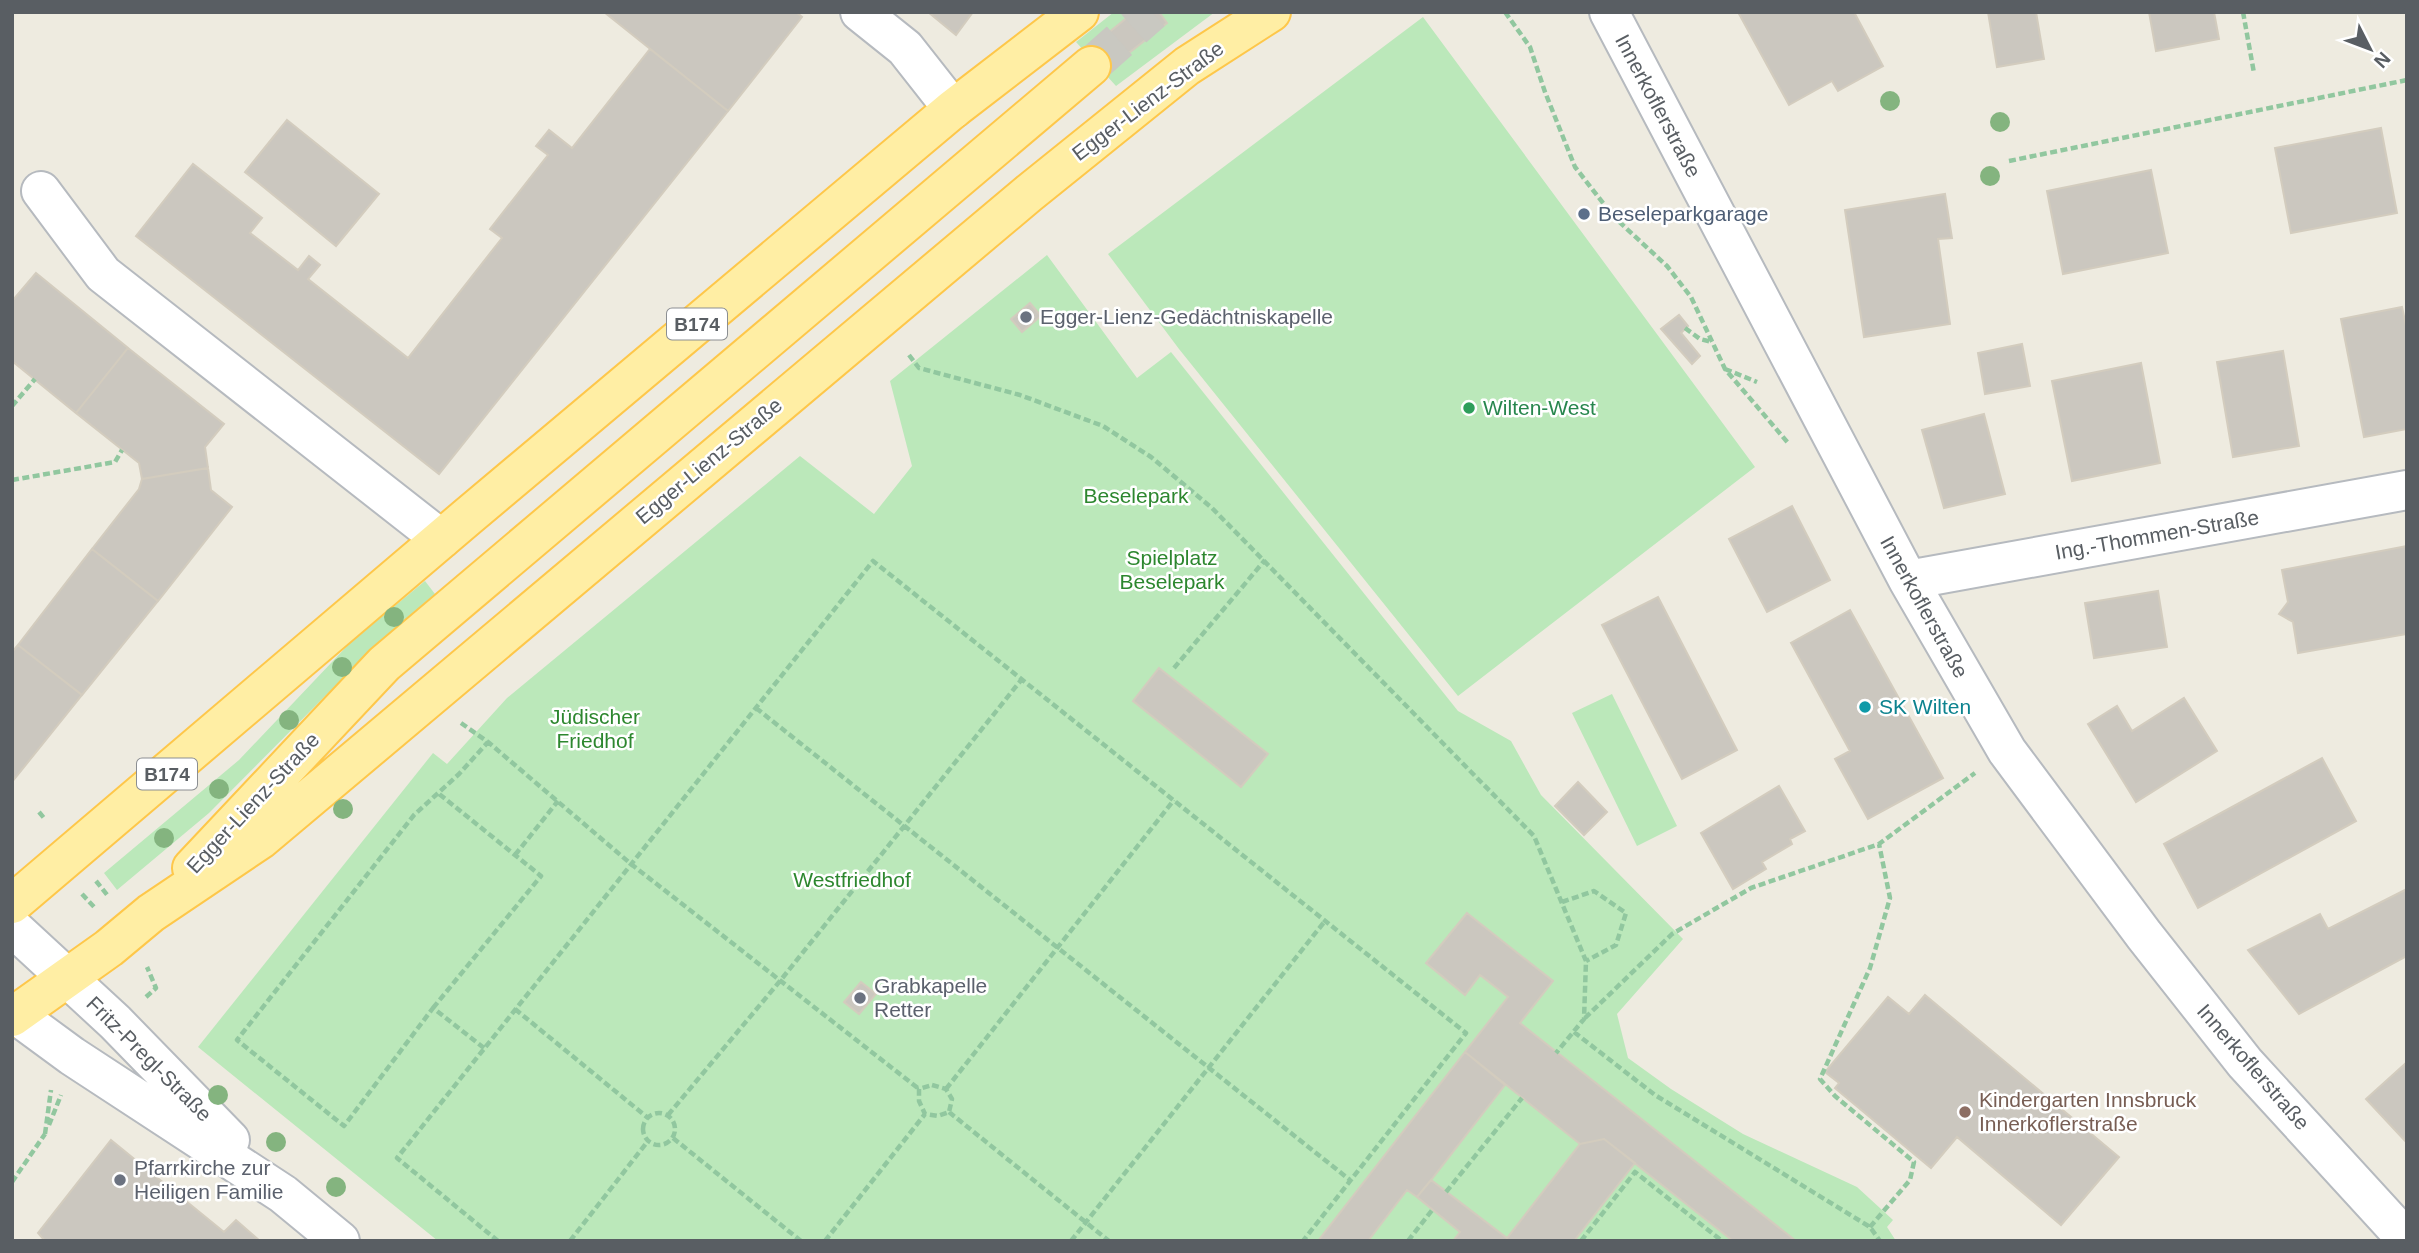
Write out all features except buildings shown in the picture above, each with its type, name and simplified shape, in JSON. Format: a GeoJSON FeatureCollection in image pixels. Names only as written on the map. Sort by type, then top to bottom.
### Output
{"type":"FeatureCollection","features":[{"type":"Feature","properties":{"kind":"main road","name":"B174"},"geometry":{"type":"LineString","coordinates":[[12,904],[953,109],[1079,12]]}},
{"type":"Feature","properties":{"kind":"main road","name":"Egger-Lienz-Straße"},"geometry":{"type":"LineString","coordinates":[[13,1015],[109,948],[151,913],[261,839],[874,321],[1090,143],[1187,66],[1271,12]]}},
{"type":"Feature","properties":{"kind":"main road","name":"Egger-Lienz-Straße"},"geometry":{"type":"LineString","coordinates":[[151,913],[384,664],[1091,66]]}},
{"type":"Feature","properties":{"kind":"street"},"geometry":{"type":"LineString","coordinates":[[860,12],[905,47],[953,109]]}},
{"type":"Feature","properties":{"kind":"street","name":"Innerkoflerstraße"},"geometry":{"type":"LineString","coordinates":[[1609,12],[1908,580],[2007,751],[2245,1063],[2407,1240]]}},
{"type":"Feature","properties":{"kind":"street"},"geometry":{"type":"LineString","coordinates":[[41,191],[103,274],[441,539]]}},
{"type":"Feature","properties":{"kind":"street","name":"Ing.-Thommen-Straße"},"geometry":{"type":"LineString","coordinates":[[1908,580],[2407,489]]}},
{"type":"Feature","properties":{"kind":"street","name":"Fritz-Pregl-Straße"},"geometry":{"type":"LineString","coordinates":[[12,927],[115,1022],[283,1194],[340,1241]]}},
{"type":"Feature","properties":{"kind":"street","name":"Fritz-Pregl-Straße"},"geometry":{"type":"LineString","coordinates":[[13,1015],[283,1194]]}},
{"type":"Feature","properties":{"kind":"path"},"geometry":{"type":"LineString","coordinates":[[1505,12],[1530,47],[1575,167],[1614,217],[1667,266],[1690,297],[1725,369],[1795,447],[1789,433]]}},
{"type":"Feature","properties":{"kind":"path"},"geometry":{"type":"LineString","coordinates":[[2243,12],[2254,73]]}},
{"type":"Feature","properties":{"kind":"path"},"geometry":{"type":"LineString","coordinates":[[2010,161],[2407,80]]}},
{"type":"Feature","properties":{"kind":"path"},"geometry":{"type":"LineString","coordinates":[[1685,328],[1700,339],[1713,342]]}},
{"type":"Feature","properties":{"kind":"path"},"geometry":{"type":"LineString","coordinates":[[909,355],[919,368],[1020,395],[1103,426],[1151,457],[1212,508],[1265,560],[1534,835],[1586,961],[1584,1018]]}},
{"type":"Feature","properties":{"kind":"path"},"geometry":{"type":"LineString","coordinates":[[1725,369],[1764,385]]}},
{"type":"Feature","properties":{"kind":"path"},"geometry":{"type":"LineString","coordinates":[[12,406],[35,379]]}},
{"type":"Feature","properties":{"kind":"path"},"geometry":{"type":"LineString","coordinates":[[12,480],[115,462],[122,450]]}},
{"type":"Feature","properties":{"kind":"path"},"geometry":{"type":"LineString","coordinates":[[1174,668],[1265,560]]}},
{"type":"Feature","properties":{"kind":"path"},"geometry":{"type":"LineString","coordinates":[[498,1241],[397,1158],[873,561],[1466,1033],[1303,1241]]}},
{"type":"Feature","properties":{"kind":"path"},"geometry":{"type":"LineString","coordinates":[[668,1115],[780,981],[1021,679]]}},
{"type":"Feature","properties":{"kind":"path"},"geometry":{"type":"LineString","coordinates":[[756,708],[1350,1180]]}},
{"type":"Feature","properties":{"kind":"path"},"geometry":{"type":"LineString","coordinates":[[458,721],[488,742],[631,863],[919,1089]]}},
{"type":"Feature","properties":{"kind":"path"},"geometry":{"type":"LineString","coordinates":[[438,793],[541,876],[433,1007],[345,1126],[237,1040],[414,815],[438,793],[459,774],[488,742]]}},
{"type":"Feature","properties":{"kind":"path"},"geometry":{"type":"LineString","coordinates":[[1556,1053],[1584,1018],[1672,934],[1751,888],[1879,845],[2007,751]]}},
{"type":"Feature","properties":{"kind":"path"},"geometry":{"type":"LineString","coordinates":[[946,1089],[1174,800]]}},
{"type":"Feature","properties":{"kind":"path"},"geometry":{"type":"LineString","coordinates":[[515,855],[558,801]]}},
{"type":"Feature","properties":{"kind":"path"},"geometry":{"type":"LineString","coordinates":[[39,812],[44,818]]}},
{"type":"Feature","properties":{"kind":"path"},"geometry":{"type":"LineString","coordinates":[[1870,1227],[1910,1180],[1914,1162],[1835,1096],[1820,1079],[1870,968],[1890,898],[1879,845]]}},
{"type":"Feature","properties":{"kind":"path"},"geometry":{"type":"LineString","coordinates":[[96,881],[108,896]]}},
{"type":"Feature","properties":{"kind":"path"},"geometry":{"type":"LineString","coordinates":[[1562,902],[1594,891],[1626,913],[1616,945],[1586,961]]}},
{"type":"Feature","properties":{"kind":"path"},"geometry":{"type":"LineString","coordinates":[[1071,1241],[1325,921]]}},
{"type":"Feature","properties":{"kind":"path"},"geometry":{"type":"LineString","coordinates":[[433,1007],[484,1048]]}},
{"type":"Feature","properties":{"kind":"path"},"geometry":{"type":"LineString","coordinates":[[515,1009],[648,1118]]}},
{"type":"Feature","properties":{"kind":"path"},"geometry":{"type":"LineString","coordinates":[[1574,1032],[1655,1095],[1870,1227],[1880,1241]]}},
{"type":"Feature","properties":{"kind":"path"},"geometry":{"type":"LineString","coordinates":[[919,1089],[932,1085],[946,1089],[952,1099],[949,1112]]}},
{"type":"Feature","properties":{"kind":"path"},"geometry":{"type":"LineString","coordinates":[[12,1182],[45,1134],[61,1095],[68,1087]]}},
{"type":"Feature","properties":{"kind":"path"},"geometry":{"type":"LineString","coordinates":[[919,1089],[919,1101],[925,1114]]}},
{"type":"Feature","properties":{"kind":"path"},"geometry":{"type":"LineString","coordinates":[[1446,1192],[1521,1098]]}},
{"type":"Feature","properties":{"kind":"path"},"geometry":{"type":"LineString","coordinates":[[949,1112],[1110,1241]]}},
{"type":"Feature","properties":{"kind":"path"},"geometry":{"type":"LineString","coordinates":[[925,1114],[938,1116],[949,1112]]}},
{"type":"Feature","properties":{"kind":"path"},"geometry":{"type":"LineString","coordinates":[[657,1113],[668,1115],[674,1122],[673,1138],[666,1144],[656,1145],[648,1141],[643,1133],[643,1125],[648,1118],[657,1113]]}},
{"type":"Feature","properties":{"kind":"path"},"geometry":{"type":"LineString","coordinates":[[825,1241],[925,1114]]}},
{"type":"Feature","properties":{"kind":"path"},"geometry":{"type":"LineString","coordinates":[[673,1138],[801,1241]]}},
{"type":"Feature","properties":{"kind":"path"},"geometry":{"type":"LineString","coordinates":[[570,1241],[648,1141]]}},
{"type":"Feature","properties":{"kind":"path"},"geometry":{"type":"LineString","coordinates":[[1581,1241],[1635,1172],[1722,1241]]}},
{"type":"Feature","properties":{"kind":"path"},"geometry":{"type":"LineString","coordinates":[[1408,1241],[1433,1209]]}},
{"type":"Feature","properties":{"kind":"green space"},"geometry":{"type":"Polygon","coordinates":[[[1114,12],[1215,12],[1116,86],[1076,42],[1114,12]]]}},
{"type":"Feature","properties":{"kind":"green space","name":"Wilten-West"},"geometry":{"type":"Polygon","coordinates":[[[1423,17],[1755,467],[1458,696],[1179,349],[1108,254],[1423,17]]]}},
{"type":"Feature","properties":{"kind":"green space","name":"Westfriedhof"},"geometry":{"type":"Polygon","coordinates":[[[1047,255],[1137,378],[1171,352],[1458,711],[1511,741],[1541,795],[1683,939],[1617,1014],[1628,1058],[1671,1089],[1743,1134],[1857,1187],[1893,1220],[1887,1227],[1896,1241],[438,1241],[198,1047],[433,753],[447,764],[507,698],[800,456],[874,514],[912,466],[890,381],[1047,255]]]}},
{"type":"Feature","properties":{"kind":"green space"},"geometry":{"type":"Polygon","coordinates":[[[425,581],[435,594],[362,659],[209,813],[117,890],[104,873],[239,760],[350,643],[425,581]]]}},
{"type":"Feature","properties":{"kind":"green space"},"geometry":{"type":"Polygon","coordinates":[[[1612,694],[1677,826],[1637,846],[1572,713],[1612,694]]]}},
{"type":"Feature","properties":{"kind":"tunnel"},"geometry":{"type":"LineString","coordinates":[[1091,66],[1152,12]]}},
{"type":"Feature","properties":{"kind":"place","name":"Beseleparkgarage"},"geometry":{"type":"Point","coordinates":[1584,214]}},
{"type":"Feature","properties":{"kind":"place","name":"Egger-Lienz-Gedächtniskapelle"},"geometry":{"type":"Point","coordinates":[1026,317]}},
{"type":"Feature","properties":{"kind":"place","name":"Wilten-West"},"geometry":{"type":"Point","coordinates":[1469,408]}},
{"type":"Feature","properties":{"kind":"place","name":"SK Wilten"},"geometry":{"type":"Point","coordinates":[1865,707]}},
{"type":"Feature","properties":{"kind":"place","name":"Grabkapelle Retter"},"geometry":{"type":"Point","coordinates":[860,998]}},
{"type":"Feature","properties":{"kind":"place","name":"Kindergarten Innsbruck Innerkoflerstraße"},"geometry":{"type":"Point","coordinates":[1965,1112]}},
{"type":"Feature","properties":{"kind":"place","name":"Pfarrkirche zur Heiligen Familie"},"geometry":{"type":"Point","coordinates":[120,1180]}},
{"type":"Feature","properties":{"kind":"park label","name":"Beselepark"},"geometry":{"type":"Point","coordinates":[1136,496]}},
{"type":"Feature","properties":{"kind":"park label","name":"Spielplatz Beselepark"},"geometry":{"type":"Point","coordinates":[1172,570]}},
{"type":"Feature","properties":{"kind":"park label","name":"Jüdischer Friedhof"},"geometry":{"type":"Point","coordinates":[595,729]}}]}
